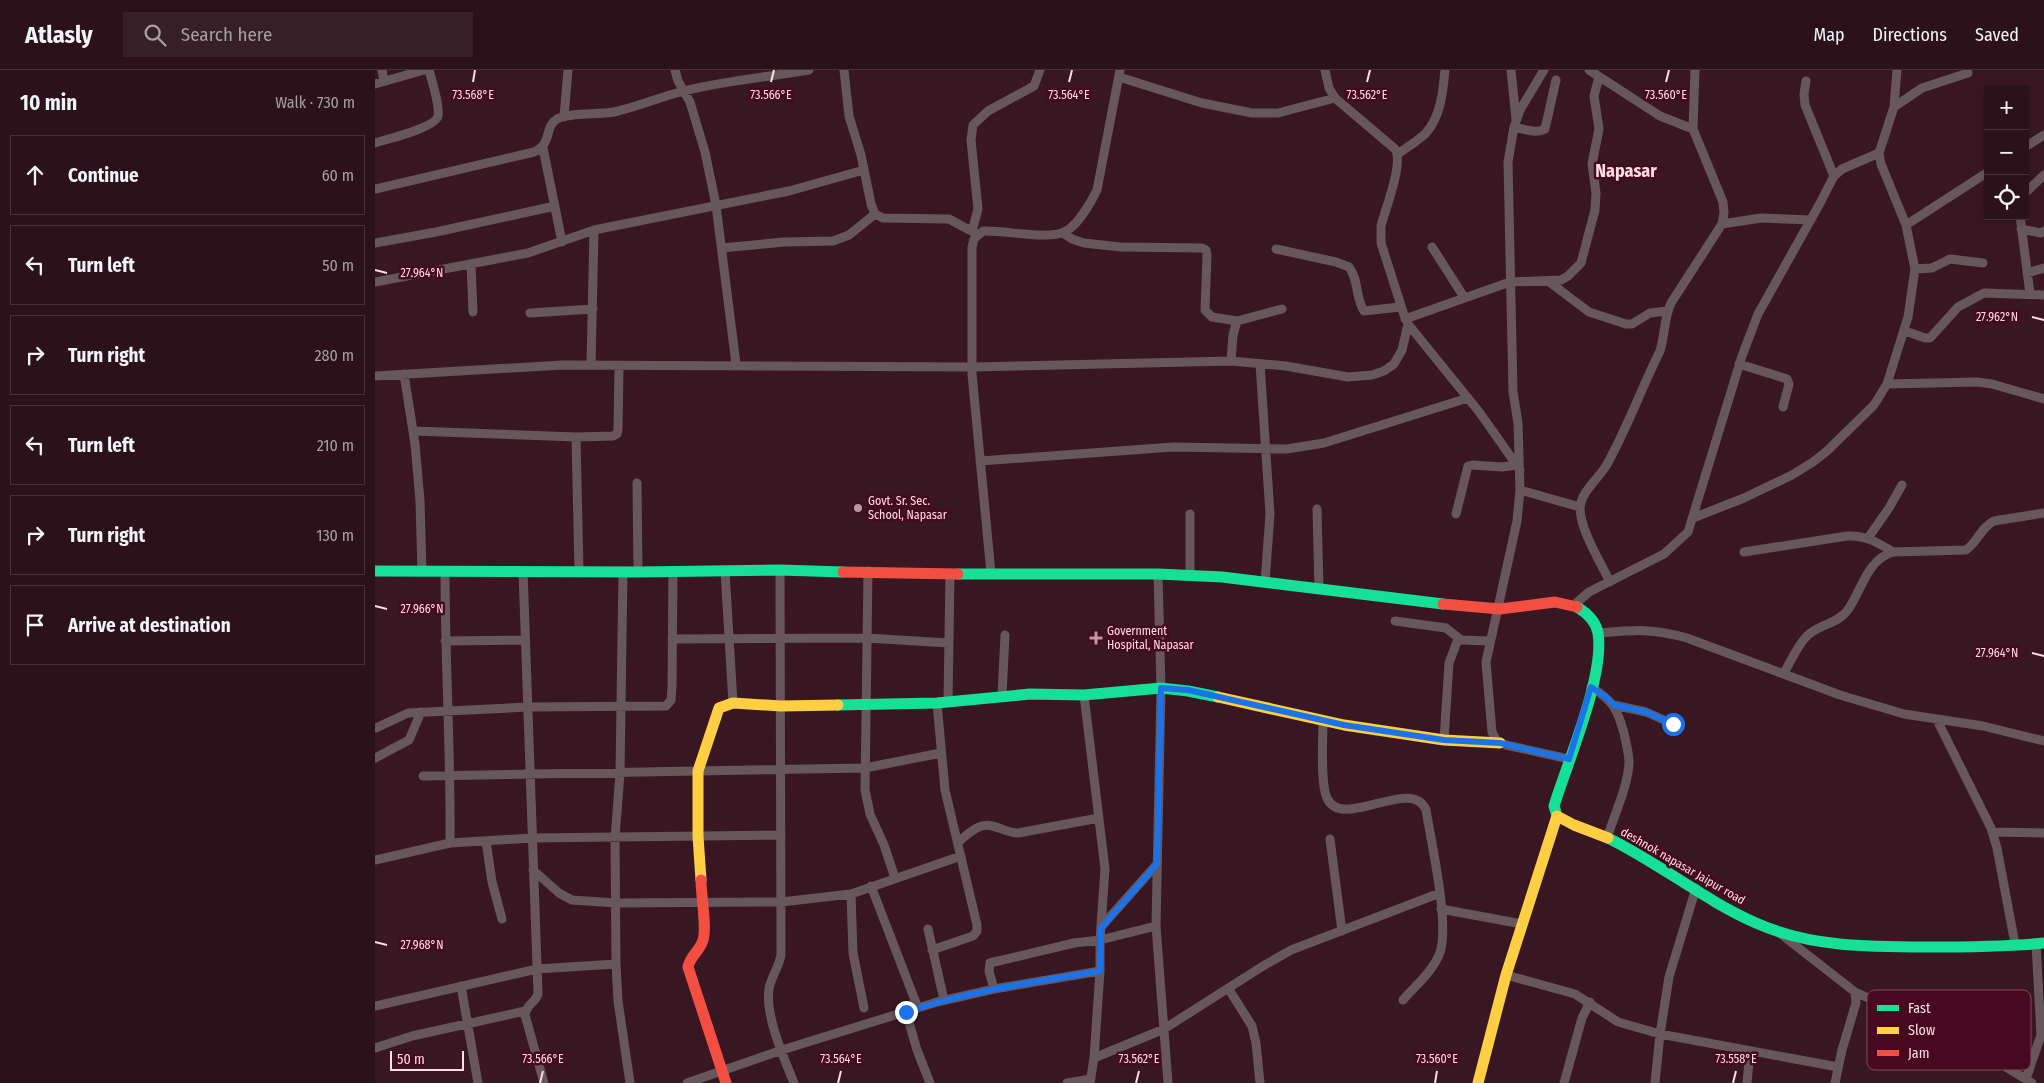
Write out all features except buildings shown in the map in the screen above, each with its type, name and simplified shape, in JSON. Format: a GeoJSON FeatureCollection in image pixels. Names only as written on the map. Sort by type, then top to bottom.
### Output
{"type":"FeatureCollection","features":[{"type":"Feature","properties":{"kind":"main road"},"geometry":{"type":"LineString","coordinates":[[375,571],[638,572],[780,570],[868,571],[905,574],[1158,574],[1265,582],[1449,606],[1499,609],[1553,602],[1574,605],[1589,616],[1595,624],[1599,633],[1599,648],[1591,687],[1554,806],[1554,812],[1557,816],[1506,974],[1478,1083]]}},
{"type":"Feature","properties":{"kind":"main road"},"geometry":{"type":"LineString","coordinates":[[726,1083],[688,967],[689,960],[703,945],[698,836],[698,771],[719,708],[724,704],[781,706],[943,702],[1030,694],[1084,695],[1161,688],[1188,690],[1323,721],[1444,740],[1500,743]]}},
{"type":"Feature","properties":{"kind":"main road","name":"deshnok napasar Jaipur road"},"geometry":{"type":"LineString","coordinates":[[1557,816],[1563,821],[1607,838],[1643,856],[1755,922],[1777,932],[1805,939],[1846,945],[1969,947],[2040,944]]}},
{"type":"Feature","properties":{"kind":"street"},"geometry":{"type":"LineString","coordinates":[[382,70],[379,83],[424,70]]}},
{"type":"Feature","properties":{"kind":"street"},"geometry":{"type":"LineString","coordinates":[[375,144],[421,128],[438,119],[429,70]]}},
{"type":"Feature","properties":{"kind":"street"},"geometry":{"type":"LineString","coordinates":[[564,116],[568,70]]}},
{"type":"Feature","properties":{"kind":"street"},"geometry":{"type":"LineString","coordinates":[[675,70],[678,81],[685,91],[693,110],[705,152],[716,205],[736,364]]}},
{"type":"Feature","properties":{"kind":"street"},"geometry":{"type":"LineString","coordinates":[[562,242],[543,148],[550,126],[556,120],[564,116],[614,112],[685,91],[777,72],[809,70]]}},
{"type":"Feature","properties":{"kind":"street"},"geometry":{"type":"LineString","coordinates":[[844,70],[849,116],[875,214],[883,218],[949,220],[975,233],[993,230],[1054,235],[1070,229],[1091,203],[1097,190],[1120,73],[1201,103],[1252,113],[1278,113],[1335,98]]}},
{"type":"Feature","properties":{"kind":"street"},"geometry":{"type":"LineString","coordinates":[[991,574],[972,366],[972,247],[978,209],[971,140],[973,125],[978,118],[988,110],[1033,86],[1037,82],[1040,70]]}},
{"type":"Feature","properties":{"kind":"street"},"geometry":{"type":"LineString","coordinates":[[1325,70],[1329,88],[1335,98],[1395,149],[1398,154],[1397,168],[1380,235],[1400,307],[1407,321],[1468,398],[1518,467]]}},
{"type":"Feature","properties":{"kind":"street"},"geometry":{"type":"LineString","coordinates":[[1398,154],[1425,133],[1433,122],[1442,94],[1445,70]]}},
{"type":"Feature","properties":{"kind":"street"},"geometry":{"type":"LineString","coordinates":[[1511,70],[1515,124]]}},
{"type":"Feature","properties":{"kind":"street"},"geometry":{"type":"LineString","coordinates":[[1544,70],[1520,110],[1515,124],[1508,162],[1513,392],[1518,423],[1520,490],[1517,521],[1486,662],[1492,732],[1496,740],[1500,743],[1569,759]]}},
{"type":"Feature","properties":{"kind":"street"},"geometry":{"type":"LineString","coordinates":[[1589,70],[1660,116],[1693,128]]}},
{"type":"Feature","properties":{"kind":"street"},"geometry":{"type":"LineString","coordinates":[[1611,582],[1585,528],[1580,507],[1583,498],[1614,452],[1660,351],[1664,337],[1667,311],[1722,224],[1724,213],[1723,202],[1693,128],[1695,70]]}},
{"type":"Feature","properties":{"kind":"street"},"geometry":{"type":"LineString","coordinates":[[1693,518],[1752,494],[1792,475],[1813,462],[1827,451],[1874,405],[1887,384],[1905,331],[1915,269],[1906,226],[1881,164],[1879,154],[1894,107],[1897,70]]}},
{"type":"Feature","properties":{"kind":"street"},"geometry":{"type":"LineString","coordinates":[[1894,107],[1922,88],[1969,73]]}},
{"type":"Feature","properties":{"kind":"street"},"geometry":{"type":"LineString","coordinates":[[1407,321],[1464,297],[1510,282],[1548,281],[1568,276],[1581,263],[1595,210],[1596,193],[1592,164],[1599,129],[1594,96],[1599,77]]}},
{"type":"Feature","properties":{"kind":"street"},"geometry":{"type":"LineString","coordinates":[[1515,124],[1534,131],[1545,129],[1556,80]]}},
{"type":"Feature","properties":{"kind":"street"},"geometry":{"type":"LineString","coordinates":[[1806,81],[1804,94],[1807,110],[1834,176]]}},
{"type":"Feature","properties":{"kind":"street"},"geometry":{"type":"LineString","coordinates":[[2029,144],[2044,135]]}},
{"type":"Feature","properties":{"kind":"street"},"geometry":{"type":"LineString","coordinates":[[375,189],[535,152],[543,148]]}},
{"type":"Feature","properties":{"kind":"street"},"geometry":{"type":"LineString","coordinates":[[1574,605],[1589,592],[1665,554],[1683,538],[1693,518],[1739,364],[1758,314],[1834,176],[1843,169],[1879,154]]}},
{"type":"Feature","properties":{"kind":"street"},"geometry":{"type":"LineString","coordinates":[[375,282],[528,253],[593,230],[789,190],[864,170]]}},
{"type":"Feature","properties":{"kind":"street"},"geometry":{"type":"LineString","coordinates":[[1906,226],[1984,175]]}},
{"type":"Feature","properties":{"kind":"street"},"geometry":{"type":"LineString","coordinates":[[2029,188],[2044,175]]}},
{"type":"Feature","properties":{"kind":"street"},"geometry":{"type":"LineString","coordinates":[[375,243],[436,232],[555,206]]}},
{"type":"Feature","properties":{"kind":"street"},"geometry":{"type":"LineString","coordinates":[[722,248],[784,242],[833,241],[849,234],[875,214]]}},
{"type":"Feature","properties":{"kind":"street"},"geometry":{"type":"LineString","coordinates":[[1722,224],[1767,217],[1811,220]]}},
{"type":"Feature","properties":{"kind":"street"},"geometry":{"type":"LineString","coordinates":[[2020,220],[2030,294]]}},
{"type":"Feature","properties":{"kind":"street"},"geometry":{"type":"LineString","coordinates":[[2021,229],[2044,231]]}},
{"type":"Feature","properties":{"kind":"street"},"geometry":{"type":"LineString","coordinates":[[591,365],[593,230]]}},
{"type":"Feature","properties":{"kind":"street"},"geometry":{"type":"LineString","coordinates":[[1063,233],[1072,239],[1084,243],[1202,248],[1206,250],[1207,255],[1205,310],[1212,317],[1237,321],[1282,309]]}},
{"type":"Feature","properties":{"kind":"street"},"geometry":{"type":"LineString","coordinates":[[1432,247],[1464,297]]}},
{"type":"Feature","properties":{"kind":"street"},"geometry":{"type":"LineString","coordinates":[[1276,249],[1336,262],[1349,267],[1355,278],[1361,306],[1364,311],[1370,312],[1400,307]]}},
{"type":"Feature","properties":{"kind":"street"},"geometry":{"type":"LineString","coordinates":[[1915,269],[1933,268],[1950,259],[1983,263]]}},
{"type":"Feature","properties":{"kind":"street"},"geometry":{"type":"LineString","coordinates":[[471,264],[473,312]]}},
{"type":"Feature","properties":{"kind":"street"},"geometry":{"type":"LineString","coordinates":[[2027,273],[2044,268]]}},
{"type":"Feature","properties":{"kind":"street"},"geometry":{"type":"LineString","coordinates":[[1548,281],[1589,312],[1626,324],[1632,324],[1650,313],[1667,311]]}},
{"type":"Feature","properties":{"kind":"street"},"geometry":{"type":"LineString","coordinates":[[1905,331],[1925,338],[1931,338],[1958,307],[1984,293],[2044,295]]}},
{"type":"Feature","properties":{"kind":"street"},"geometry":{"type":"LineString","coordinates":[[530,313],[593,309]]}},
{"type":"Feature","properties":{"kind":"street"},"geometry":{"type":"LineString","coordinates":[[1231,362],[1233,335],[1237,321]]}},
{"type":"Feature","properties":{"kind":"street"},"geometry":{"type":"LineString","coordinates":[[375,376],[563,365],[972,366],[1231,362],[1305,368],[1348,377],[1372,375],[1384,371],[1398,358],[1407,321]]}},
{"type":"Feature","properties":{"kind":"street"},"geometry":{"type":"LineString","coordinates":[[1260,364],[1269,514],[1265,582]]}},
{"type":"Feature","properties":{"kind":"street"},"geometry":{"type":"LineString","coordinates":[[1739,364],[1787,378],[1789,384],[1783,407]]}},
{"type":"Feature","properties":{"kind":"street"},"geometry":{"type":"LineString","coordinates":[[413,431],[576,437],[613,436],[617,434],[619,429],[619,366]]}},
{"type":"Feature","properties":{"kind":"street"},"geometry":{"type":"LineString","coordinates":[[404,374],[413,431],[420,501],[422,572]]}},
{"type":"Feature","properties":{"kind":"street"},"geometry":{"type":"LineString","coordinates":[[1887,384],[1977,382],[1992,384],[2044,399]]}},
{"type":"Feature","properties":{"kind":"street"},"geometry":{"type":"LineString","coordinates":[[980,461],[1173,447],[1287,449],[1324,443],[1468,398]]}},
{"type":"Feature","properties":{"kind":"street"},"geometry":{"type":"LineString","coordinates":[[576,437],[579,572]]}},
{"type":"Feature","properties":{"kind":"street"},"geometry":{"type":"LineString","coordinates":[[1456,514],[1468,466],[1518,467]]}},
{"type":"Feature","properties":{"kind":"street"},"geometry":{"type":"LineString","coordinates":[[637,483],[638,572]]}},
{"type":"Feature","properties":{"kind":"street"},"geometry":{"type":"LineString","coordinates":[[1868,538],[1895,499],[1902,485]]}},
{"type":"Feature","properties":{"kind":"street"},"geometry":{"type":"LineString","coordinates":[[1520,490],[1580,507]]}},
{"type":"Feature","properties":{"kind":"street"},"geometry":{"type":"LineString","coordinates":[[1317,509],[1319,588]]}},
{"type":"Feature","properties":{"kind":"street"},"geometry":{"type":"LineString","coordinates":[[1783,673],[1807,635],[1837,620],[1846,612],[1871,568],[1883,555],[1893,552],[1966,550],[1973,546],[1981,529],[1987,524],[1994,521],[2044,513]]}},
{"type":"Feature","properties":{"kind":"street"},"geometry":{"type":"LineString","coordinates":[[1190,514],[1190,576]]}},
{"type":"Feature","properties":{"kind":"street"},"geometry":{"type":"LineString","coordinates":[[1744,552],[1847,536],[1868,538],[1893,552]]}},
{"type":"Feature","properties":{"kind":"street"},"geometry":{"type":"LineString","coordinates":[[780,570],[781,956],[771,983],[769,996],[771,1015],[794,1083]]}},
{"type":"Feature","properties":{"kind":"street"},"geometry":{"type":"LineString","coordinates":[[375,1048],[407,1038],[525,1011],[536,998],[537,969],[523,571]]}},
{"type":"Feature","properties":{"kind":"street"},"geometry":{"type":"LineString","coordinates":[[623,571],[619,773],[615,838],[616,964],[618,1001],[630,1083]]}},
{"type":"Feature","properties":{"kind":"street"},"geometry":{"type":"LineString","coordinates":[[375,728],[403,714],[421,712],[528,707],[619,706],[662,708],[669,704],[672,687],[673,571]]}},
{"type":"Feature","properties":{"kind":"street"},"geometry":{"type":"LineString","coordinates":[[725,571],[733,703]]}},
{"type":"Feature","properties":{"kind":"street"},"geometry":{"type":"LineString","coordinates":[[868,571],[865,790],[870,814],[879,832],[895,878]]}},
{"type":"Feature","properties":{"kind":"street"},"geometry":{"type":"LineString","coordinates":[[445,572],[450,843]]}},
{"type":"Feature","properties":{"kind":"street"},"geometry":{"type":"LineString","coordinates":[[932,950],[973,936],[977,931],[945,790],[941,754],[943,702],[949,642],[950,573]]}},
{"type":"Feature","properties":{"kind":"street"},"geometry":{"type":"LineString","coordinates":[[1158,574],[1161,688],[1157,926],[1168,1083]]}},
{"type":"Feature","properties":{"kind":"street"},"geometry":{"type":"LineString","coordinates":[[1395,621],[1447,628],[1461,640],[1490,641]]}},
{"type":"Feature","properties":{"kind":"street"},"geometry":{"type":"LineString","coordinates":[[1599,633],[1649,629],[1665,631],[1840,694],[1904,714],[1983,726],[2044,741]]}},
{"type":"Feature","properties":{"kind":"street"},"geometry":{"type":"LineString","coordinates":[[1002,696],[1005,636]]}},
{"type":"Feature","properties":{"kind":"street"},"geometry":{"type":"LineString","coordinates":[[672,639],[867,638],[949,642]]}},
{"type":"Feature","properties":{"kind":"street"},"geometry":{"type":"LineString","coordinates":[[1444,740],[1449,664],[1458,639]]}},
{"type":"Feature","properties":{"kind":"street"},"geometry":{"type":"LineString","coordinates":[[445,641],[525,640]]}},
{"type":"Feature","properties":{"kind":"street"},"geometry":{"type":"LineString","coordinates":[[1591,687],[1614,705],[1619,715],[1628,751],[1629,765],[1607,838]]}},
{"type":"Feature","properties":{"kind":"street"},"geometry":{"type":"LineString","coordinates":[[1067,1083],[1090,1081],[1094,1058],[1105,869],[1084,695]]}},
{"type":"Feature","properties":{"kind":"street"},"geometry":{"type":"LineString","coordinates":[[1614,705],[1646,712],[1673,724]]}},
{"type":"Feature","properties":{"kind":"street"},"geometry":{"type":"LineString","coordinates":[[375,758],[409,740],[421,712]]}},
{"type":"Feature","properties":{"kind":"street"},"geometry":{"type":"LineString","coordinates":[[1937,720],[1992,832],[1997,848],[2015,944]]}},
{"type":"Feature","properties":{"kind":"street"},"geometry":{"type":"LineString","coordinates":[[1323,721],[1324,782],[1326,796],[1332,806],[1341,809],[1351,809],[1404,798],[1415,799],[1423,804],[1440,893],[1443,939],[1440,954],[1432,968],[1403,1000]]}},
{"type":"Feature","properties":{"kind":"street"},"geometry":{"type":"LineString","coordinates":[[423,776],[865,768],[941,754]]}},
{"type":"Feature","properties":{"kind":"street"},"geometry":{"type":"LineString","coordinates":[[958,842],[984,825],[1010,833],[1018,833],[1099,818]]}},
{"type":"Feature","properties":{"kind":"street"},"geometry":{"type":"LineString","coordinates":[[1992,832],[2044,833]]}},
{"type":"Feature","properties":{"kind":"street"},"geometry":{"type":"LineString","coordinates":[[375,860],[450,843],[532,838],[781,835]]}},
{"type":"Feature","properties":{"kind":"street"},"geometry":{"type":"LineString","coordinates":[[1330,839],[1342,931]]}},
{"type":"Feature","properties":{"kind":"street"},"geometry":{"type":"LineString","coordinates":[[486,841],[491,882],[501,919]]}},
{"type":"Feature","properties":{"kind":"street"},"geometry":{"type":"LineString","coordinates":[[533,870],[566,898],[616,903],[781,902],[851,894],[961,856]]}},
{"type":"Feature","properties":{"kind":"street"},"geometry":{"type":"LineString","coordinates":[[1101,928],[1157,864]]}},
{"type":"Feature","properties":{"kind":"street"},"geometry":{"type":"LineString","coordinates":[[871,886],[918,1008]]}},
{"type":"Feature","properties":{"kind":"street"},"geometry":{"type":"LineString","coordinates":[[1655,1083],[1660,1034],[1673,963],[1696,888]]}},
{"type":"Feature","properties":{"kind":"street"},"geometry":{"type":"LineString","coordinates":[[1094,1058],[1164,1029],[1291,950],[1440,893]]}},
{"type":"Feature","properties":{"kind":"street"},"geometry":{"type":"LineString","coordinates":[[851,894],[853,953],[864,1008]]}},
{"type":"Feature","properties":{"kind":"street"},"geometry":{"type":"LineString","coordinates":[[1441,909],[1522,924]]}},
{"type":"Feature","properties":{"kind":"street"},"geometry":{"type":"LineString","coordinates":[[994,989],[989,971],[990,963],[1157,926]]}},
{"type":"Feature","properties":{"kind":"street"},"geometry":{"type":"LineString","coordinates":[[928,929],[944,1000]]}},
{"type":"Feature","properties":{"kind":"street"},"geometry":{"type":"LineString","coordinates":[[1777,932],[1855,992],[1867,997]]}},
{"type":"Feature","properties":{"kind":"street"},"geometry":{"type":"LineString","coordinates":[[2011,1070],[2029,1081],[2041,1035],[2040,944]]}},
{"type":"Feature","properties":{"kind":"street"},"geometry":{"type":"LineString","coordinates":[[375,1006],[537,969],[616,964]]}},
{"type":"Feature","properties":{"kind":"street"},"geometry":{"type":"LineString","coordinates":[[687,1083],[782,1050],[944,1000],[994,989],[1100,971]]}},
{"type":"Feature","properties":{"kind":"street"},"geometry":{"type":"LineString","coordinates":[[1506,974],[1569,992],[1589,1002],[1619,1022],[1660,1034],[1838,1067]]}},
{"type":"Feature","properties":{"kind":"street"},"geometry":{"type":"LineString","coordinates":[[461,986],[477,1083]]}},
{"type":"Feature","properties":{"kind":"street"},"geometry":{"type":"LineString","coordinates":[[1228,988],[1251,1026],[1256,1043],[1260,1083]]}},
{"type":"Feature","properties":{"kind":"street"},"geometry":{"type":"LineString","coordinates":[[1835,1083],[1857,1003],[1855,992]]}},
{"type":"Feature","properties":{"kind":"street"},"geometry":{"type":"LineString","coordinates":[[1563,1083],[1589,1002]]}},
{"type":"Feature","properties":{"kind":"street"},"geometry":{"type":"LineString","coordinates":[[525,1011],[544,1083]]}},
{"type":"Feature","properties":{"kind":"street"},"geometry":{"type":"LineString","coordinates":[[906,1012],[917,1050],[930,1083]]}},
{"type":"Feature","properties":{"kind":"street"},"geometry":{"type":"LineString","coordinates":[[1747,1083],[1750,1051]]}},
{"type":"Feature","properties":{"kind":"traffic: fast"},"geometry":{"type":"LineString","coordinates":[[375,571],[638,572],[780,570],[843,572]]}},
{"type":"Feature","properties":{"kind":"traffic: fast"},"geometry":{"type":"LineString","coordinates":[[958,574],[1158,574],[1222,577],[1443,604]]}},
{"type":"Feature","properties":{"kind":"traffic: fast"},"geometry":{"type":"LineString","coordinates":[[1557,816],[1554,806],[1591,695],[1599,651],[1598,633],[1595,625],[1588,615],[1577,607]]}},
{"type":"Feature","properties":{"kind":"traffic: fast"},"geometry":{"type":"LineString","coordinates":[[838,705],[937,703],[1030,694],[1084,695],[1161,688],[1218,697]]}},
{"type":"Feature","properties":{"kind":"traffic: fast"},"geometry":{"type":"LineString","coordinates":[[1608,838],[1737,914],[1776,931],[1797,937],[1840,944],[1883,947],[1985,946],[2044,943]]}},
{"type":"Feature","properties":{"kind":"traffic: slow"},"geometry":{"type":"LineString","coordinates":[[1218,697],[1344,725],[1444,740],[1500,743]]}},
{"type":"Feature","properties":{"kind":"traffic: slow"},"geometry":{"type":"LineString","coordinates":[[701,880],[698,836],[698,771],[719,708],[733,703],[781,706],[838,705]]}},
{"type":"Feature","properties":{"kind":"traffic: slow"},"geometry":{"type":"LineString","coordinates":[[1478,1083],[1506,975],[1557,816],[1574,825],[1608,838]]}},
{"type":"Feature","properties":{"kind":"traffic: jam"},"geometry":{"type":"LineString","coordinates":[[843,572],[958,574]]}},
{"type":"Feature","properties":{"kind":"traffic: jam"},"geometry":{"type":"LineString","coordinates":[[1443,604],[1500,609],[1555,602],[1577,607]]}},
{"type":"Feature","properties":{"kind":"traffic: jam"},"geometry":{"type":"LineString","coordinates":[[701,880],[704,935],[702,944],[688,967],[726,1083]]}},
{"type":"Feature","properties":{"kind":"place","name":"Govt. Sr. Sec. School, Napasar"},"geometry":{"type":"Point","coordinates":[858,508]}},
{"type":"Feature","properties":{"kind":"place","name":"Government Hospital, Napasar"},"geometry":{"type":"Point","coordinates":[1096,638]}},
{"type":"Feature","properties":{"kind":"district","name":"Napasar"},"geometry":{"type":"Point","coordinates":[1626,171]}},
{"type":"Feature","properties":{"kind":"route"},"geometry":{"type":"LineString","coordinates":[[906,1012],[937,1002],[994,989],[1100,971],[1101,928],[1157,864],[1161,688],[1188,690],[1344,725],[1444,740],[1500,743],[1569,759],[1591,687],[1614,705],[1646,712],[1673,724]]}}]}
